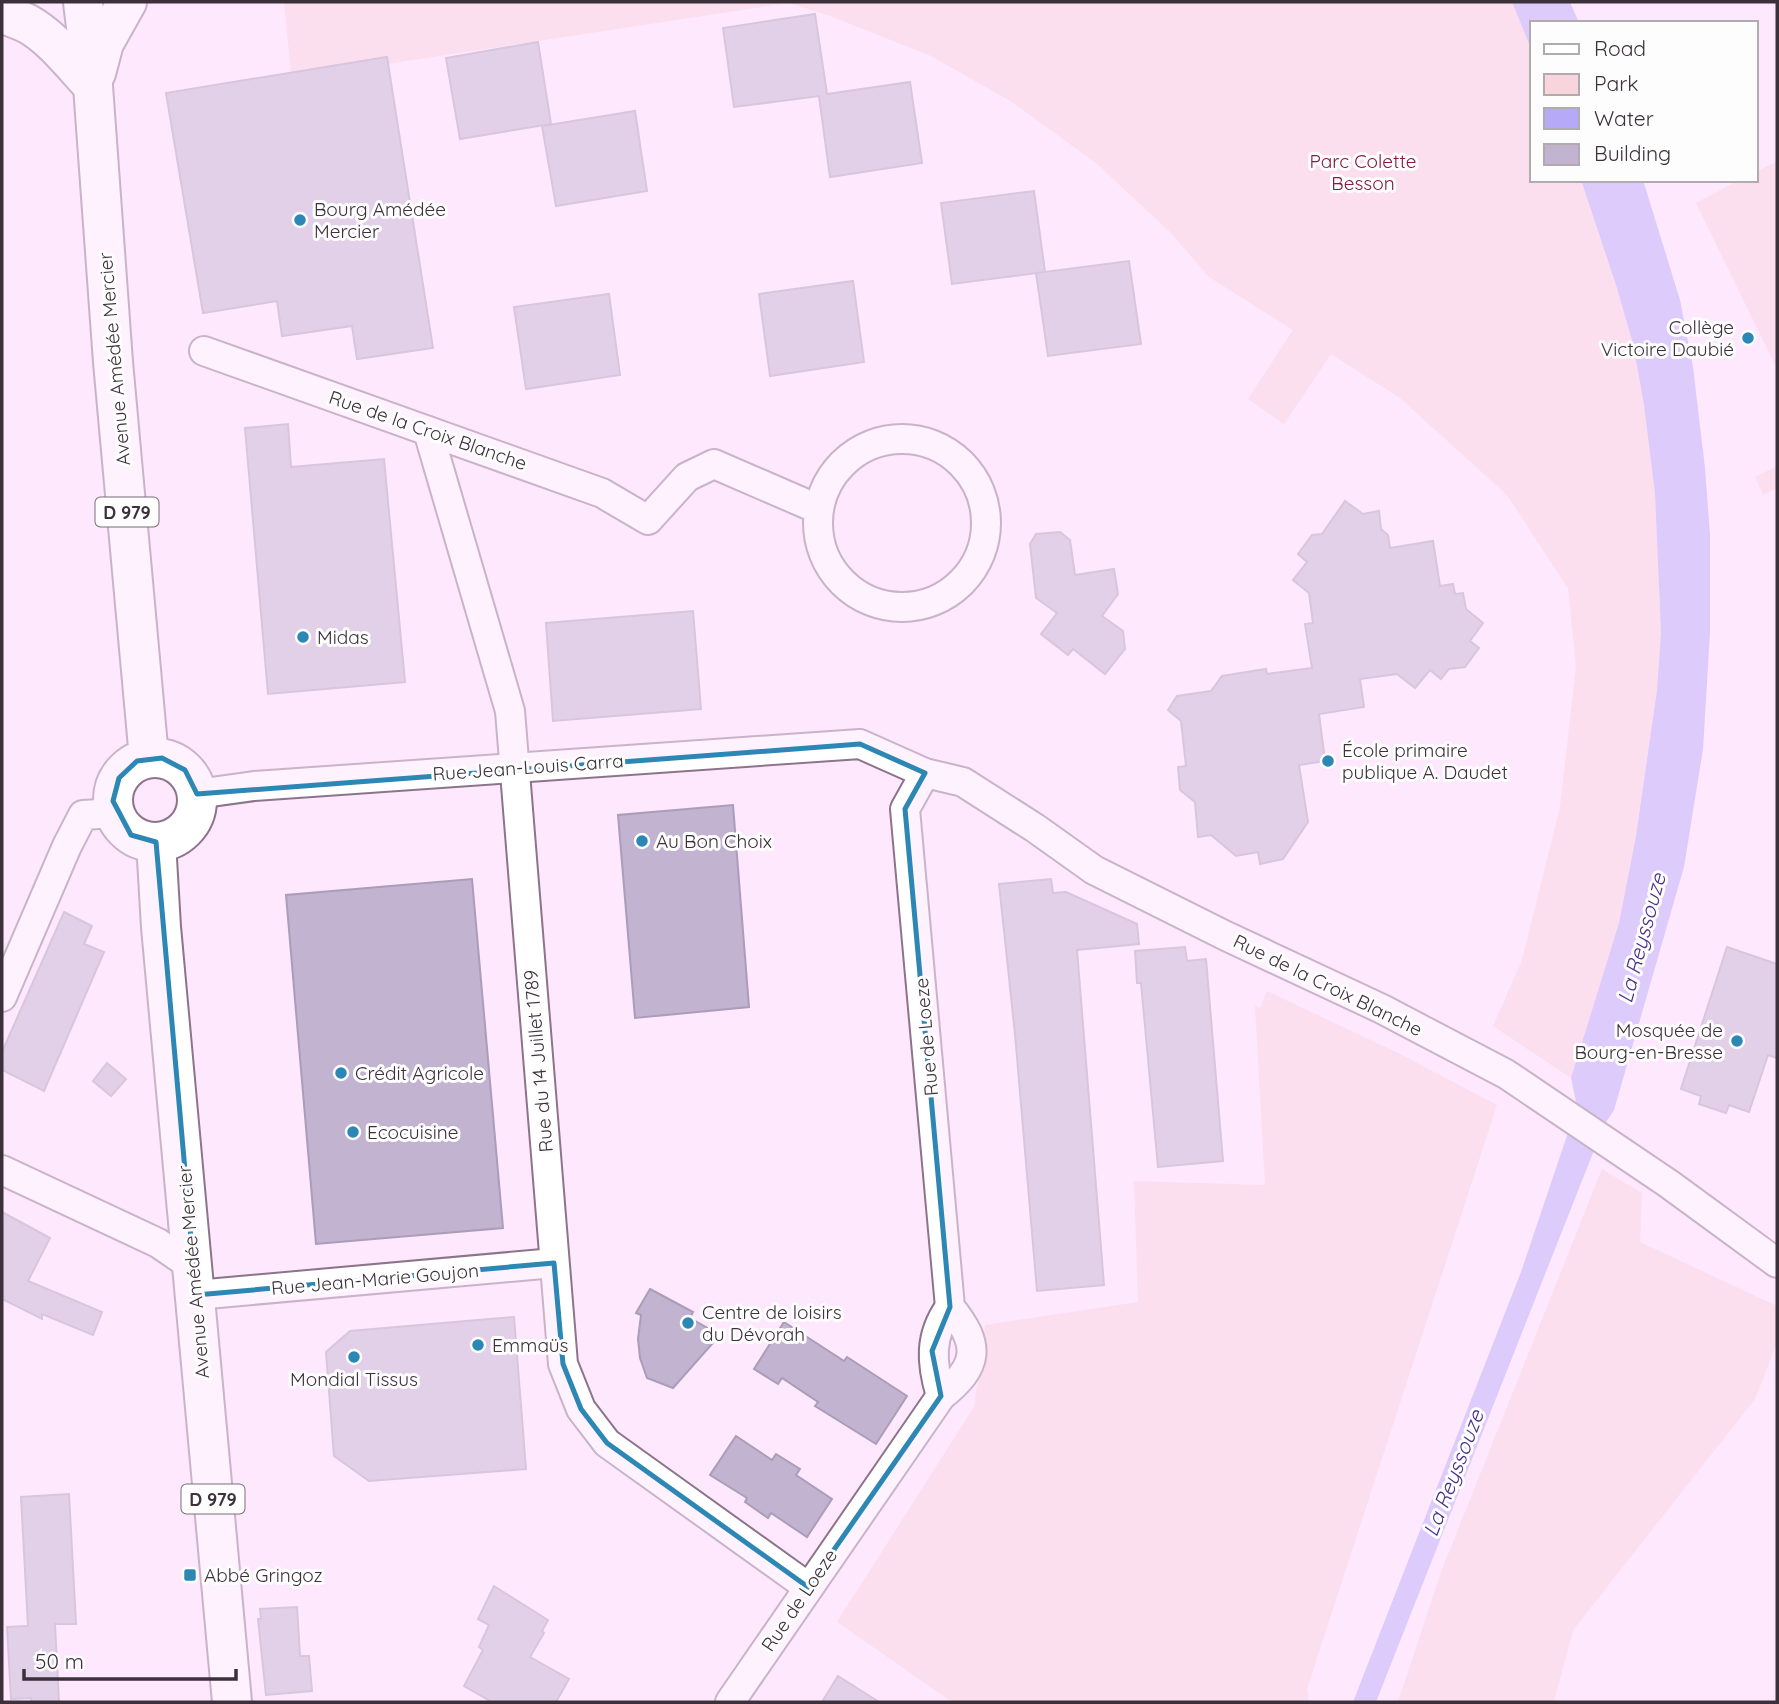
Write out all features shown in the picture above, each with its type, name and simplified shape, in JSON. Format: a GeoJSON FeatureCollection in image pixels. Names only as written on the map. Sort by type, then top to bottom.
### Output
{"type":"FeatureCollection","features":[{"type":"Feature","properties":{"kind":"main road","name":"Avenue Amédée Mercier"},"geometry":{"type":"LineString","coordinates":[[83,2],[93,86],[113,362],[149,758]]}},
{"type":"Feature","properties":{"kind":"main road"},"geometry":{"type":"LineString","coordinates":[[93,86],[104,43],[127,2]]}},
{"type":"Feature","properties":{"kind":"main road"},"geometry":{"type":"LineString","coordinates":[[2,13],[29,25],[56,46],[93,86]]}},
{"type":"Feature","properties":{"kind":"main road"},"geometry":{"type":"LineString","coordinates":[[149,758],[174,762],[185,770],[197,793],[196,808],[191,821],[182,832],[170,839],[156,842],[131,835],[121,825],[115,813],[113,801],[119,778],[137,761],[149,758]]}},
{"type":"Feature","properties":{"kind":"main road","name":"Avenue Amédée Mercier"},"geometry":{"type":"LineString","coordinates":[[156,842],[161,927],[232,1702]]}},
{"type":"Feature","properties":{"kind":"street","name":"Rue de la Croix Blanche"},"geometry":{"type":"LineString","coordinates":[[204,351],[527,464],[602,493],[648,520],[687,477],[714,464],[818,509]]}},
{"type":"Feature","properties":{"kind":"street","name":"Rue du 14 Juillet 1789"},"geometry":{"type":"LineString","coordinates":[[428,431],[510,711],[563,1364],[581,1409],[607,1443],[808,1587]]}},
{"type":"Feature","properties":{"kind":"street"},"geometry":{"type":"LineString","coordinates":[[894,438],[922,440],[948,452],[968,470],[982,495],[986,520],[983,545],[973,569],[956,588],[934,601],[909,607],[884,605],[860,596],[840,580],[825,559],[818,535],[818,509],[827,483],[844,461],[867,445],[894,438]]}},
{"type":"Feature","properties":{"kind":"street","name":"Rue de la Croix Blanche"},"geometry":{"type":"LineString","coordinates":[[860,744],[925,773],[963,782],[1094,870],[1382,1009],[1506,1074],[1669,1184],[1777,1263]]}},
{"type":"Feature","properties":{"kind":"street","name":"Rue Jean-Louis Carra"},"geometry":{"type":"LineString","coordinates":[[197,793],[254,786],[860,744]]}},
{"type":"Feature","properties":{"kind":"street","name":"Rue de Loeze"},"geometry":{"type":"LineString","coordinates":[[730,1702],[941,1396],[960,1381],[970,1367],[971,1349],[966,1327],[950,1307],[905,809],[925,773]]}},
{"type":"Feature","properties":{"kind":"street"},"geometry":{"type":"LineString","coordinates":[[2,997],[83,815],[115,813]]}},
{"type":"Feature","properties":{"kind":"street"},"geometry":{"type":"LineString","coordinates":[[2,1170],[158,1243],[194,1281]]}},
{"type":"Feature","properties":{"kind":"street","name":"Rue Jean-Marie Goujon"},"geometry":{"type":"LineString","coordinates":[[194,1281],[554,1263]]}},
{"type":"Feature","properties":{"kind":"street"},"geometry":{"type":"LineString","coordinates":[[941,1396],[934,1374],[932,1351],[934,1338],[950,1307]]}},
{"type":"Feature","properties":{"kind":"highlighted area"},"geometry":{"type":"Polygon","coordinates":[[[860,744],[925,773],[905,809],[950,1307],[932,1351],[941,1396],[808,1587],[607,1443],[581,1409],[563,1364],[554,1263],[196,1295],[156,842],[131,835],[113,801],[119,778],[137,761],[162,758],[185,770],[197,794],[860,744]]]}},
{"type":"Feature","properties":{"kind":"green space","name":"Parc Colette Besson"},"geometry":{"type":"Polygon","coordinates":[[[284,2],[1512,2],[1530,46],[1530,182],[1582,182],[1633,344],[1655,494],[1661,633],[1657,690],[1636,836],[1619,923],[1571,1078],[1493,1026],[1522,960],[1560,807],[1576,666],[1568,588],[1507,495],[1400,398],[1331,354],[1284,424],[1248,399],[1293,330],[1209,277],[1171,233],[1096,163],[1012,102],[931,56],[830,16],[788,3],[387,64],[386,58],[291,73],[284,2]]]}},
{"type":"Feature","properties":{"kind":"green space"},"geometry":{"type":"Polygon","coordinates":[[[1777,161],[1777,369],[1696,203],[1736,182],[1758,182],[1758,171],[1777,161]]]}},
{"type":"Feature","properties":{"kind":"green space"},"geometry":{"type":"Polygon","coordinates":[[[1777,466],[1777,488],[1763,495],[1755,477],[1777,466]]]}},
{"type":"Feature","properties":{"kind":"green space"},"geometry":{"type":"Polygon","coordinates":[[[1267,991],[1398,1053],[1497,1105],[1307,1689],[1309,1702],[952,1702],[837,1622],[974,1407],[985,1325],[1138,1302],[1134,1181],[1265,1185],[1255,1006],[1260,1008],[1267,991]]]}},
{"type":"Feature","properties":{"kind":"green space"},"geometry":{"type":"Polygon","coordinates":[[[1602,1169],[1642,1193],[1640,1242],[1777,1306],[1777,1343],[1755,1399],[1573,1630],[1554,1702],[1398,1702],[1441,1572],[1602,1169]]]}},
{"type":"Feature","properties":{"kind":"water"},"geometry":{"type":"Polygon","coordinates":[[[1512,2],[1570,2],[1578,21],[1530,21],[1530,46],[1512,2]]]}},
{"type":"Feature","properties":{"kind":"water","name":"La Reyssouze"},"geometry":{"type":"Polygon","coordinates":[[[1582,182],[1644,182],[1680,300],[1693,367],[1710,535],[1710,632],[1703,749],[1684,867],[1614,1110],[1604,1125],[1376,1702],[1353,1702],[1521,1272],[1577,1106],[1571,1078],[1619,923],[1636,836],[1657,690],[1661,633],[1655,494],[1644,405],[1633,344],[1582,182]]]}},
{"type":"Feature","properties":{"kind":"building"},"geometry":{"type":"Polygon","coordinates":[[[815,14],[827,94],[910,82],[922,163],[830,177],[819,96],[734,107],[723,28],[815,14]]]}},
{"type":"Feature","properties":{"kind":"building"},"geometry":{"type":"Polygon","coordinates":[[[538,42],[551,124],[460,139],[446,58],[538,42]]]}},
{"type":"Feature","properties":{"kind":"building","name":"Bourg Amédée Mercier"},"geometry":{"type":"Polygon","coordinates":[[[387,57],[433,348],[357,359],[352,326],[282,336],[277,301],[203,313],[166,93],[387,57]]]}},
{"type":"Feature","properties":{"kind":"building"},"geometry":{"type":"Polygon","coordinates":[[[635,111],[647,191],[556,206],[542,126],[635,111]]]}},
{"type":"Feature","properties":{"kind":"building"},"geometry":{"type":"Polygon","coordinates":[[[1034,191],[1045,272],[952,284],[941,203],[1034,191]]]}},
{"type":"Feature","properties":{"kind":"building"},"geometry":{"type":"Polygon","coordinates":[[[1129,261],[1141,344],[1048,356],[1036,273],[1129,261]]]}},
{"type":"Feature","properties":{"kind":"building"},"geometry":{"type":"Polygon","coordinates":[[[853,281],[864,362],[770,376],[759,294],[853,281]]]}},
{"type":"Feature","properties":{"kind":"building"},"geometry":{"type":"Polygon","coordinates":[[[609,294],[620,375],[526,389],[514,307],[609,294]]]}},
{"type":"Feature","properties":{"kind":"building"},"geometry":{"type":"Polygon","coordinates":[[[288,424],[291,467],[384,459],[405,682],[268,694],[245,428],[288,424]]]}},
{"type":"Feature","properties":{"kind":"building"},"geometry":{"type":"Polygon","coordinates":[[[1345,501],[1363,514],[1379,511],[1381,529],[1388,535],[1390,548],[1433,541],[1440,586],[1453,584],[1455,594],[1463,593],[1466,609],[1483,623],[1470,641],[1479,648],[1465,667],[1449,669],[1441,679],[1430,670],[1415,688],[1397,674],[1360,679],[1364,707],[1319,714],[1325,761],[1299,765],[1308,822],[1283,859],[1260,864],[1258,852],[1236,856],[1211,835],[1198,837],[1195,802],[1180,790],[1178,767],[1186,766],[1181,721],[1168,710],[1177,696],[1211,691],[1222,676],[1266,669],[1267,674],[1312,668],[1305,624],[1313,623],[1309,593],[1293,580],[1307,562],[1298,554],[1312,535],[1322,534],[1345,501]]]}},
{"type":"Feature","properties":{"kind":"building"},"geometry":{"type":"Polygon","coordinates":[[[1060,532],[1070,540],[1075,575],[1114,569],[1118,594],[1102,616],[1123,631],[1125,649],[1105,674],[1073,649],[1068,655],[1041,634],[1057,613],[1036,598],[1030,544],[1036,534],[1060,532]]]}},
{"type":"Feature","properties":{"kind":"building"},"geometry":{"type":"Polygon","coordinates":[[[693,611],[701,709],[553,721],[546,623],[693,611]]]}},
{"type":"Feature","properties":{"kind":"building"},"geometry":{"type":"Polygon","coordinates":[[[733,805],[749,1007],[635,1018],[618,815],[733,805]]]}},
{"type":"Feature","properties":{"kind":"building"},"geometry":{"type":"Polygon","coordinates":[[[472,879],[503,1228],[316,1244],[286,895],[472,879]]]}},
{"type":"Feature","properties":{"kind":"building"},"geometry":{"type":"Polygon","coordinates":[[[1051,879],[1053,893],[1066,892],[1137,924],[1139,944],[1077,950],[1104,1285],[1037,1291],[999,884],[1051,879]]]}},
{"type":"Feature","properties":{"kind":"building"},"geometry":{"type":"Polygon","coordinates":[[[64,912],[92,926],[84,944],[104,952],[44,1091],[2,1070],[2,1052],[64,912]]]}},
{"type":"Feature","properties":{"kind":"building"},"geometry":{"type":"Polygon","coordinates":[[[1185,947],[1187,961],[1206,959],[1223,1161],[1158,1167],[1141,983],[1137,983],[1135,951],[1185,947]]]}},
{"type":"Feature","properties":{"kind":"building","name":"Mosquée de Bourg-en-Bresse"},"geometry":{"type":"Polygon","coordinates":[[[1727,947],[1777,964],[1777,1058],[1768,1055],[1749,1112],[1729,1105],[1726,1113],[1699,1104],[1701,1096],[1681,1089],[1727,947]]]}},
{"type":"Feature","properties":{"kind":"building"},"geometry":{"type":"Polygon","coordinates":[[[107,1063],[126,1079],[111,1096],[93,1081],[107,1063]]]}},
{"type":"Feature","properties":{"kind":"building"},"geometry":{"type":"Polygon","coordinates":[[[2,1212],[50,1238],[28,1281],[102,1312],[93,1335],[42,1314],[42,1319],[2,1299],[2,1212]]]}},
{"type":"Feature","properties":{"kind":"building"},"geometry":{"type":"Polygon","coordinates":[[[650,1289],[693,1312],[690,1318],[720,1335],[673,1388],[647,1378],[640,1358],[638,1339],[641,1315],[636,1313],[650,1289]]]}},
{"type":"Feature","properties":{"kind":"building"},"geometry":{"type":"Polygon","coordinates":[[[514,1317],[526,1469],[369,1481],[334,1456],[326,1352],[350,1331],[514,1317]]]}},
{"type":"Feature","properties":{"kind":"building"},"geometry":{"type":"Polygon","coordinates":[[[784,1322],[844,1361],[847,1357],[907,1396],[876,1444],[815,1406],[818,1402],[782,1378],[778,1384],[754,1369],[784,1322]]]}},
{"type":"Feature","properties":{"kind":"building"},"geometry":{"type":"Polygon","coordinates":[[[736,1436],[772,1460],[776,1454],[800,1469],[796,1475],[832,1499],[807,1537],[771,1513],[768,1518],[745,1502],[747,1498],[710,1475],[736,1436]]]}},
{"type":"Feature","properties":{"kind":"building"},"geometry":{"type":"Polygon","coordinates":[[[69,1494],[76,1624],[55,1624],[59,1702],[32,1702],[31,1698],[11,1699],[7,1627],[28,1626],[21,1497],[69,1494]]]}},
{"type":"Feature","properties":{"kind":"building"},"geometry":{"type":"Polygon","coordinates":[[[494,1586],[548,1620],[530,1657],[569,1679],[556,1702],[492,1702],[464,1686],[483,1650],[479,1647],[489,1625],[478,1619],[494,1586]]]}},
{"type":"Feature","properties":{"kind":"building"},"geometry":{"type":"Polygon","coordinates":[[[297,1607],[300,1656],[309,1656],[312,1691],[266,1695],[258,1619],[261,1619],[260,1609],[297,1607]]]}},
{"type":"Feature","properties":{"kind":"building"},"geometry":{"type":"Polygon","coordinates":[[[838,1676],[879,1702],[822,1702],[838,1676]]]}},
{"type":"Feature","properties":{"kind":"place","name":"Bourg Amédée Mercier"},"geometry":{"type":"Point","coordinates":[300,220]}},
{"type":"Feature","properties":{"kind":"place","name":"Collège Victoire Daubié"},"geometry":{"type":"Point","coordinates":[1748,338]}},
{"type":"Feature","properties":{"kind":"place","name":"Midas"},"geometry":{"type":"Point","coordinates":[303,637]}},
{"type":"Feature","properties":{"kind":"place","name":"École primaire publique A. Daudet"},"geometry":{"type":"Point","coordinates":[1328,761]}},
{"type":"Feature","properties":{"kind":"place","name":"Au Bon Choix"},"geometry":{"type":"Point","coordinates":[642,841]}},
{"type":"Feature","properties":{"kind":"place","name":"Mosquée de Bourg-en-Bresse"},"geometry":{"type":"Point","coordinates":[1737,1041]}},
{"type":"Feature","properties":{"kind":"place","name":"Crédit Agricole"},"geometry":{"type":"Point","coordinates":[341,1073]}},
{"type":"Feature","properties":{"kind":"place","name":"Ecocuisine"},"geometry":{"type":"Point","coordinates":[353,1132]}},
{"type":"Feature","properties":{"kind":"place","name":"Centre de loisirs du Dévorah"},"geometry":{"type":"Point","coordinates":[688,1323]}},
{"type":"Feature","properties":{"kind":"place","name":"Emmaüs"},"geometry":{"type":"Point","coordinates":[478,1345]}},
{"type":"Feature","properties":{"kind":"place","name":"Mondial Tissus"},"geometry":{"type":"Point","coordinates":[354,1357]}},
{"type":"Feature","properties":{"kind":"place","name":"Abbé Gringoz"},"geometry":{"type":"Point","coordinates":[190,1575]}}]}
